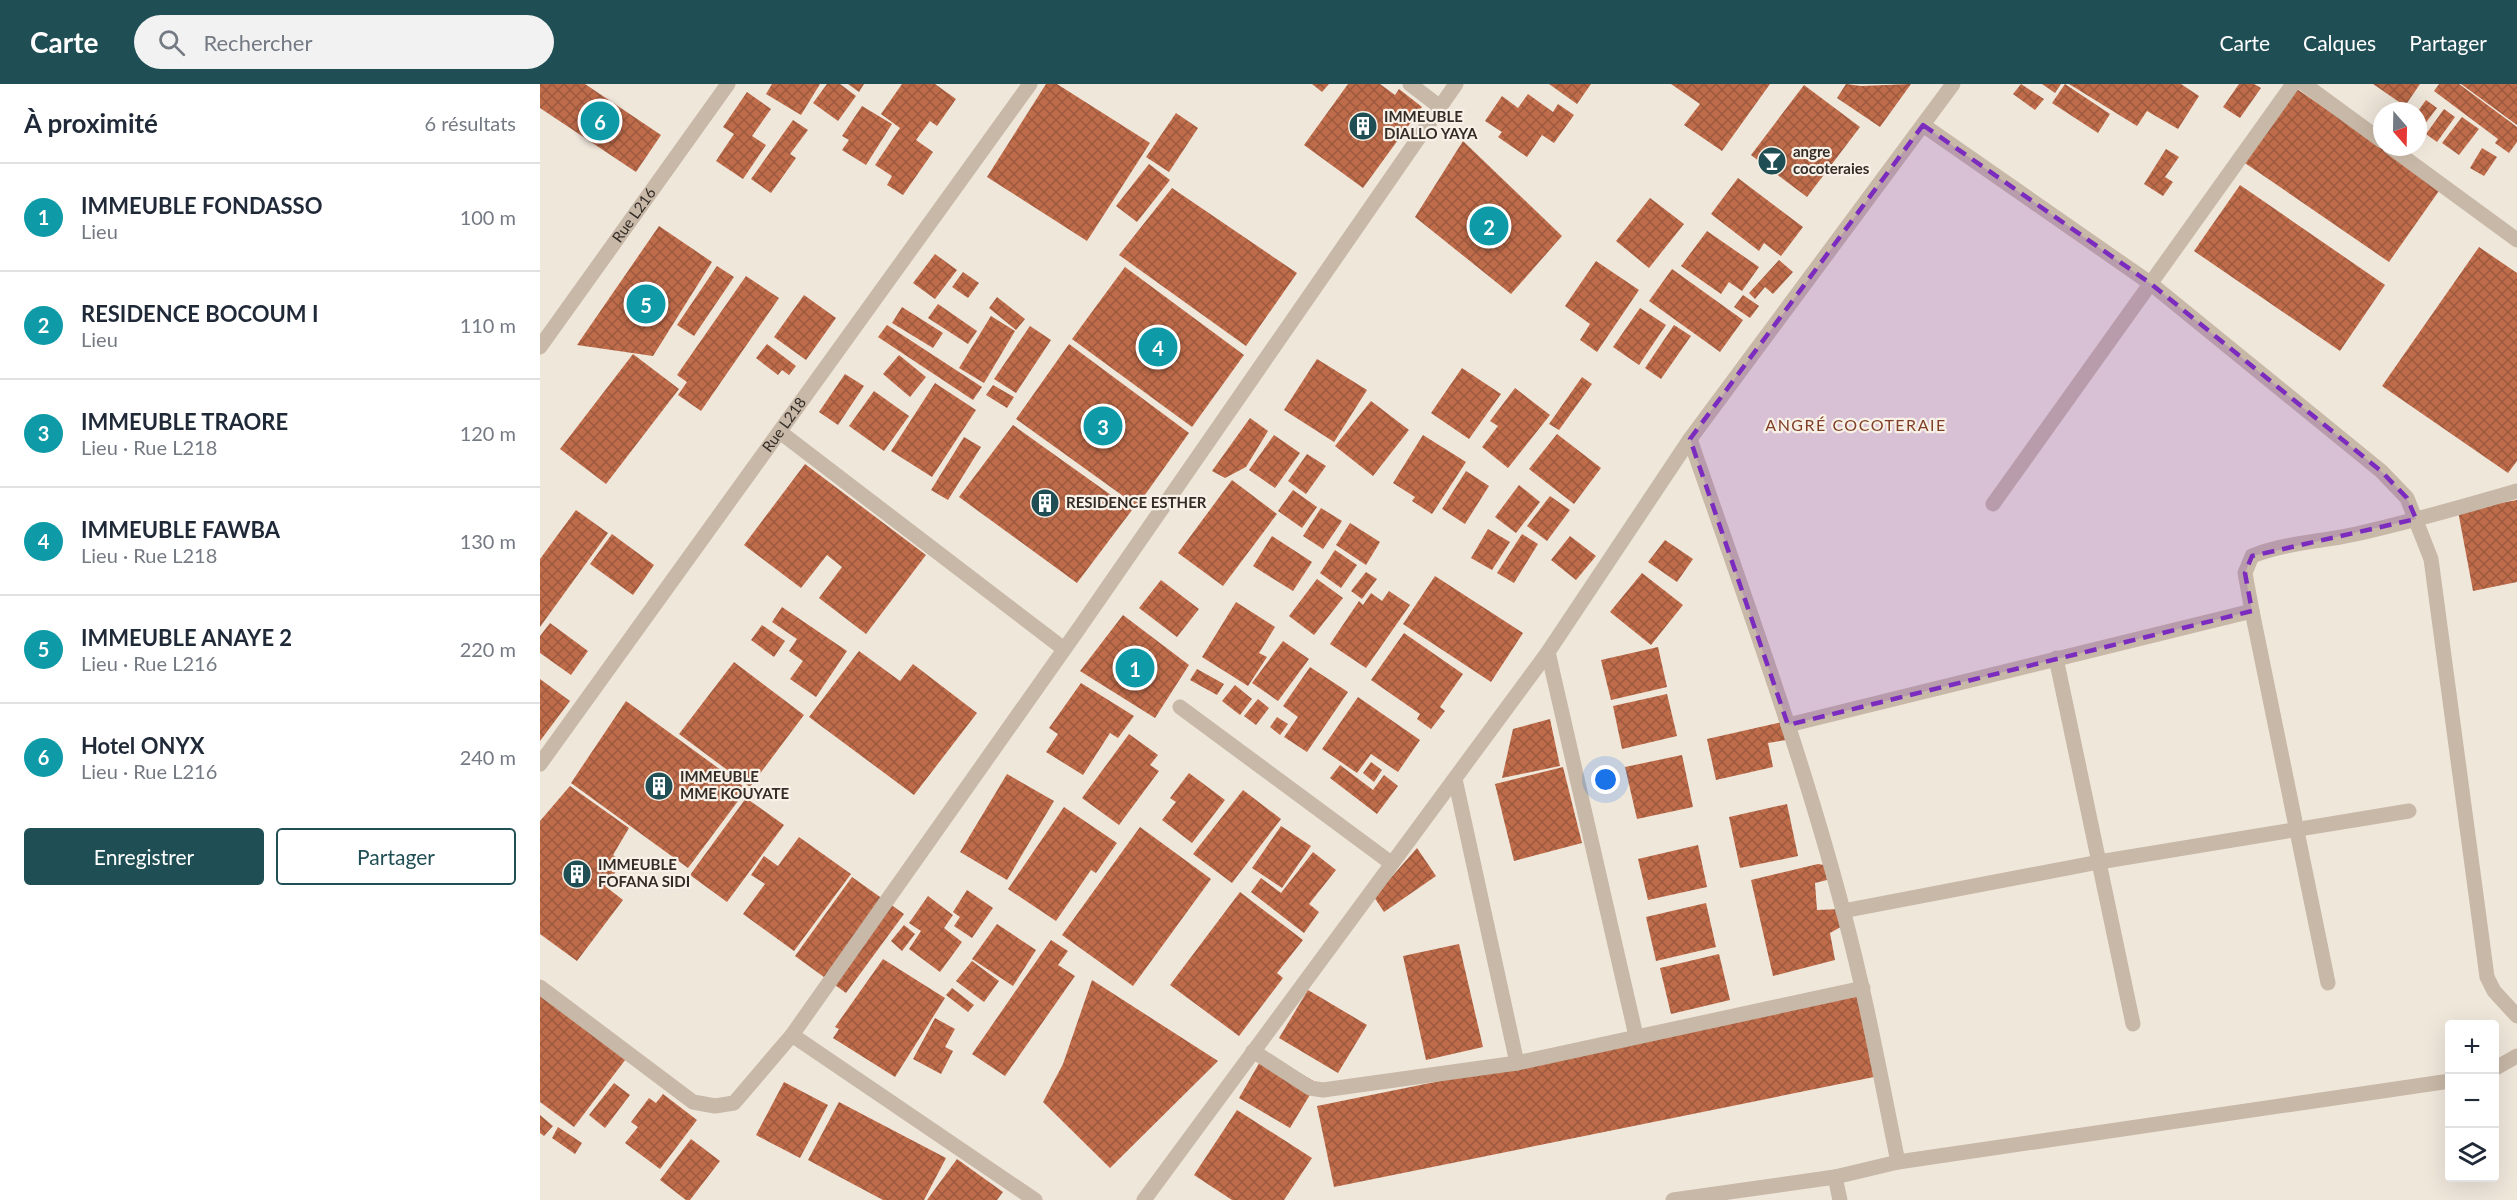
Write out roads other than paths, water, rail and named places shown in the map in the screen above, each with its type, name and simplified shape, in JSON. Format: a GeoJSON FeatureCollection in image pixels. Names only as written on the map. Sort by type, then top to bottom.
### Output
{"type":"FeatureCollection","features":[{"type":"Feature","properties":{"kind":"street","name":"Rue L216"},"geometry":{"type":"LineString","coordinates":[[540,347],[728,84]]}},
{"type":"Feature","properties":{"kind":"street","name":"Rue L218"},"geometry":{"type":"LineString","coordinates":[[540,764],[1030,84]]}},
{"type":"Feature","properties":{"kind":"street"},"geometry":{"type":"LineString","coordinates":[[1410,84],[1440,106]]}},
{"type":"Feature","properties":{"kind":"street"},"geometry":{"type":"LineString","coordinates":[[540,987],[693,1102],[715,1106],[734,1103],[792,1035],[1064,649],[1456,84]]}},
{"type":"Feature","properties":{"kind":"street"},"geometry":{"type":"LineString","coordinates":[[1144,1200],[1548,652],[1690,439],[1953,84]]}},
{"type":"Feature","properties":{"kind":"street"},"geometry":{"type":"LineString","coordinates":[[1993,504],[2293,84]]}},
{"type":"Feature","properties":{"kind":"street"},"geometry":{"type":"LineString","coordinates":[[2304,84],[2373,134]]}},
{"type":"Feature","properties":{"kind":"street"},"geometry":{"type":"LineString","coordinates":[[1923,125],[2150,283],[2381,471],[2407,498],[2431,559],[2487,977],[2494,991],[2517,1016]]}},
{"type":"Feature","properties":{"kind":"street"},"geometry":{"type":"LineString","coordinates":[[2402,156],[2517,240]]}},
{"type":"Feature","properties":{"kind":"street"},"geometry":{"type":"LineString","coordinates":[[780,432],[1064,649]]}},
{"type":"Feature","properties":{"kind":"street"},"geometry":{"type":"LineString","coordinates":[[1690,439],[1788,725],[1843,911],[1863,988],[1898,1162]]}},
{"type":"Feature","properties":{"kind":"street"},"geometry":{"type":"LineString","coordinates":[[2328,983],[2245,573],[2252,556],[2272,548],[2350,536],[2517,491]]}},
{"type":"Feature","properties":{"kind":"street"},"geometry":{"type":"LineString","coordinates":[[1788,725],[2252,611]]}},
{"type":"Feature","properties":{"kind":"street"},"geometry":{"type":"LineString","coordinates":[[1548,652],[1636,1036]]}},
{"type":"Feature","properties":{"kind":"street"},"geometry":{"type":"LineString","coordinates":[[2056,658],[2133,1023]]}},
{"type":"Feature","properties":{"kind":"street"},"geometry":{"type":"LineString","coordinates":[[1180,707],[1391,863]]}},
{"type":"Feature","properties":{"kind":"street"},"geometry":{"type":"LineString","coordinates":[[1455,779],[1517,1063]]}},
{"type":"Feature","properties":{"kind":"street"},"geometry":{"type":"LineString","coordinates":[[1843,911],[2099,862],[2409,811]]}},
{"type":"Feature","properties":{"kind":"street"},"geometry":{"type":"LineString","coordinates":[[1253,1051],[1310,1088],[1323,1090],[1517,1063],[1863,988]]}},
{"type":"Feature","properties":{"kind":"street"},"geometry":{"type":"LineString","coordinates":[[792,1035],[1035,1200]]}},
{"type":"Feature","properties":{"kind":"street"},"geometry":{"type":"LineString","coordinates":[[2499,1066],[2517,1056]]}},
{"type":"Feature","properties":{"kind":"street"},"geometry":{"type":"LineString","coordinates":[[1673,1200],[1834,1177],[1898,1162],[2445,1082]]}},
{"type":"Feature","properties":{"kind":"street"},"geometry":{"type":"LineString","coordinates":[[1834,1177],[1840,1200]]}},
{"type":"Feature","properties":{"kind":"place","name":"Hotel ONYX"},"geometry":{"type":"Point","coordinates":[600,121]}},
{"type":"Feature","properties":{"kind":"place","name":"IMMEUBLE DIALLO YAYA"},"geometry":{"type":"Point","coordinates":[1363,126]}},
{"type":"Feature","properties":{"kind":"place","name":"angre cocoteraies"},"geometry":{"type":"Point","coordinates":[1772,161]}},
{"type":"Feature","properties":{"kind":"place","name":"RESIDENCE BOCOUM I"},"geometry":{"type":"Point","coordinates":[1489,226]}},
{"type":"Feature","properties":{"kind":"place","name":"IMMEUBLE ANAYE 2"},"geometry":{"type":"Point","coordinates":[646,304]}},
{"type":"Feature","properties":{"kind":"place","name":"IMMEUBLE FAWBA"},"geometry":{"type":"Point","coordinates":[1158,347]}},
{"type":"Feature","properties":{"kind":"place","name":"IMMEUBLE TRAORE"},"geometry":{"type":"Point","coordinates":[1103,426]}},
{"type":"Feature","properties":{"kind":"place","name":"RESIDENCE ESTHER"},"geometry":{"type":"Point","coordinates":[1045,503]}},
{"type":"Feature","properties":{"kind":"place","name":"IMMEUBLE FONDASSO"},"geometry":{"type":"Point","coordinates":[1135,668]}},
{"type":"Feature","properties":{"kind":"place","name":"IMMEUBLE MME KOUYATE"},"geometry":{"type":"Point","coordinates":[659,786]}},
{"type":"Feature","properties":{"kind":"place","name":"IMMEUBLE FOFANA SIDI"},"geometry":{"type":"Point","coordinates":[577,874]}},
{"type":"Feature","properties":{"kind":"district","name":"ANGRÉ COCOTERAIE"},"geometry":{"type":"Point","coordinates":[1856,425]}}]}
